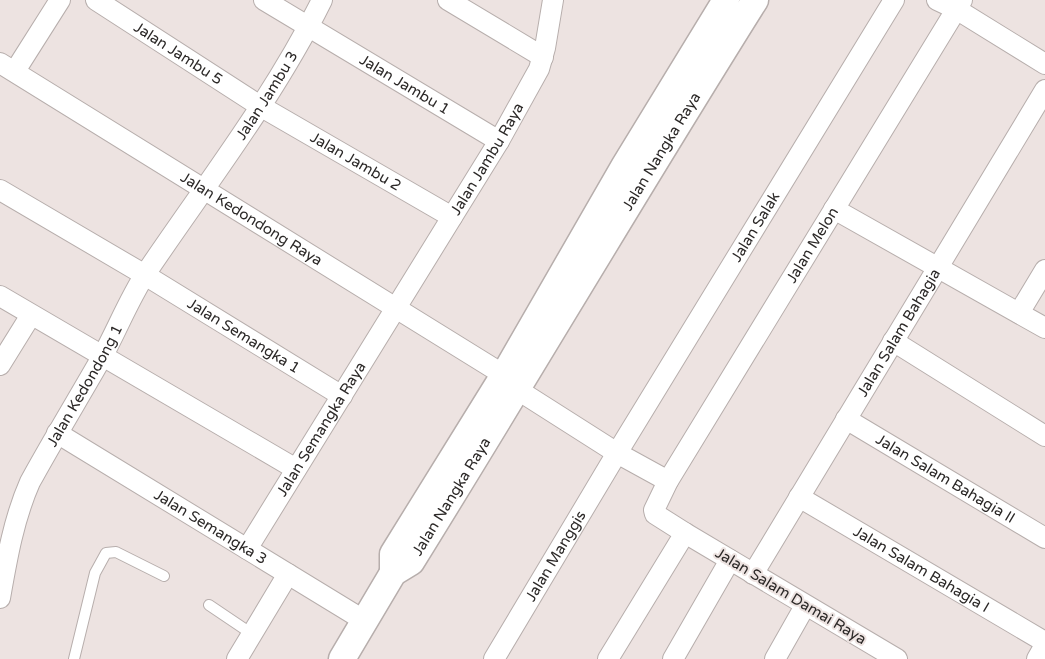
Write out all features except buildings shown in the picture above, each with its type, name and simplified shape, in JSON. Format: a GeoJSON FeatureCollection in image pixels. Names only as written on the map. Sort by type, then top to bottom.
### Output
{"type":"FeatureCollection","features":[{"type":"Feature","properties":{"kind":"street"},"geometry":{"type":"LineString","coordinates":[[7,67],[60,0]]}},
{"type":"Feature","properties":{"kind":"street","name":"Jalan Jambu 5"},"geometry":{"type":"LineString","coordinates":[[96,0],[260,106]]}},
{"type":"Feature","properties":{"kind":"street","name":"Jalan Jambu 1"},"geometry":{"type":"LineString","coordinates":[[264,0],[499,141]]}},
{"type":"Feature","properties":{"kind":"street","name":"Jalan Jambu 3"},"geometry":{"type":"LineString","coordinates":[[206,189],[309,28],[322,0]]}},
{"type":"Feature","properties":{"kind":"street"},"geometry":{"type":"LineString","coordinates":[[448,0],[543,57]]}},
{"type":"Feature","properties":{"kind":"street","name":"Jalan Jambu Raya"},"geometry":{"type":"LineString","coordinates":[[396,308],[499,141],[543,57],[552,0]]}},
{"type":"Feature","properties":{"kind":"street","name":"Jalan Nangka Raya"},"geometry":{"type":"LineString","coordinates":[[365,622],[393,573],[411,562],[453,475],[511,382],[673,109],[726,0]]}},
{"type":"Feature","properties":{"kind":"street","name":"Jalan Nangka Raya"},"geometry":{"type":"LineString","coordinates":[[673,109],[755,0]]}},
{"type":"Feature","properties":{"kind":"street","name":"Jalan Salak"},"geometry":{"type":"LineString","coordinates":[[617,453],[894,0]]}},
{"type":"Feature","properties":{"kind":"street"},"geometry":{"type":"LineString","coordinates":[[937,0],[959,4],[1045,64]]}},
{"type":"Feature","properties":{"kind":"street","name":"Jalan Melon"},"geometry":{"type":"LineString","coordinates":[[668,482],[959,4]]}},
{"type":"Feature","properties":{"kind":"street","name":"Jalan Kedondong Raya"},"geometry":{"type":"LineString","coordinates":[[7,67],[206,189],[511,382]]}},
{"type":"Feature","properties":{"kind":"street","name":"Jalan Salam Bahagia"},"geometry":{"type":"LineString","coordinates":[[753,574],[1045,90]]}},
{"type":"Feature","properties":{"kind":"street","name":"Jalan Jambu 2"},"geometry":{"type":"LineString","coordinates":[[260,106],[452,217]]}},
{"type":"Feature","properties":{"kind":"street","name":"Jalan Kedondong 1"},"geometry":{"type":"LineString","coordinates":[[0,598],[4,554],[22,502],[57,433],[102,357],[145,275],[206,189]]}},
{"type":"Feature","properties":{"kind":"street","name":"Jalan Semangka 1"},"geometry":{"type":"LineString","coordinates":[[0,190],[145,275],[342,396]]}},
{"type":"Feature","properties":{"kind":"street"},"geometry":{"type":"LineString","coordinates":[[834,209],[939,266],[1045,328]]}},
{"type":"Feature","properties":{"kind":"street"},"geometry":{"type":"LineString","coordinates":[[1019,313],[1045,270]]}},
{"type":"Feature","properties":{"kind":"street"},"geometry":{"type":"LineString","coordinates":[[0,296],[296,469]]}},
{"type":"Feature","properties":{"kind":"street","name":"Jalan Semangka Raya"},"geometry":{"type":"LineString","coordinates":[[247,549],[396,308]]}},
{"type":"Feature","properties":{"kind":"street"},"geometry":{"type":"LineString","coordinates":[[0,365],[32,314]]}},
{"type":"Feature","properties":{"kind":"street"},"geometry":{"type":"LineString","coordinates":[[893,341],[1045,436]]}},
{"type":"Feature","properties":{"kind":"street"},"geometry":{"type":"LineString","coordinates":[[511,382],[617,453],[668,482]]}},
{"type":"Feature","properties":{"kind":"street","name":"Jalan Salam Bahagia II"},"geometry":{"type":"LineString","coordinates":[[846,419],[1045,538]]}},
{"type":"Feature","properties":{"kind":"street","name":"Jalan Semangka 3"},"geometry":{"type":"LineString","coordinates":[[57,433],[365,622]]}},
{"type":"Feature","properties":{"kind":"street","name":"Jalan Manggis"},"geometry":{"type":"LineString","coordinates":[[494,659],[617,453]]}},
{"type":"Feature","properties":{"kind":"street","name":"Jalan Salam Damai Raya"},"geometry":{"type":"LineString","coordinates":[[668,482],[654,512],[686,534],[897,659]]}},
{"type":"Feature","properties":{"kind":"street","name":"Jalan Salam Bahagia I"},"geometry":{"type":"LineString","coordinates":[[799,496],[1045,643]]}},
{"type":"Feature","properties":{"kind":"street"},"geometry":{"type":"LineString","coordinates":[[608,659],[686,534]]}},
{"type":"Feature","properties":{"kind":"street"},"geometry":{"type":"LineString","coordinates":[[673,659],[730,560]]}},
{"type":"Feature","properties":{"kind":"street"},"geometry":{"type":"LineString","coordinates":[[237,659],[288,574]]}},
{"type":"Feature","properties":{"kind":"street"},"geometry":{"type":"LineString","coordinates":[[775,659],[806,606]]}},
{"type":"Feature","properties":{"kind":"street"},"geometry":{"type":"LineString","coordinates":[[342,659],[365,622]]}},
{"type":"Feature","properties":{"kind":"street"},"geometry":{"type":"LineString","coordinates":[[1037,659],[1045,643]]}},
{"type":"Feature","properties":{"kind":"lane"},"geometry":{"type":"LineString","coordinates":[[74,659],[95,573],[106,553],[116,552],[164,576]]}},
{"type":"Feature","properties":{"kind":"lane"},"geometry":{"type":"LineString","coordinates":[[209,605],[252,634]]}}]}
